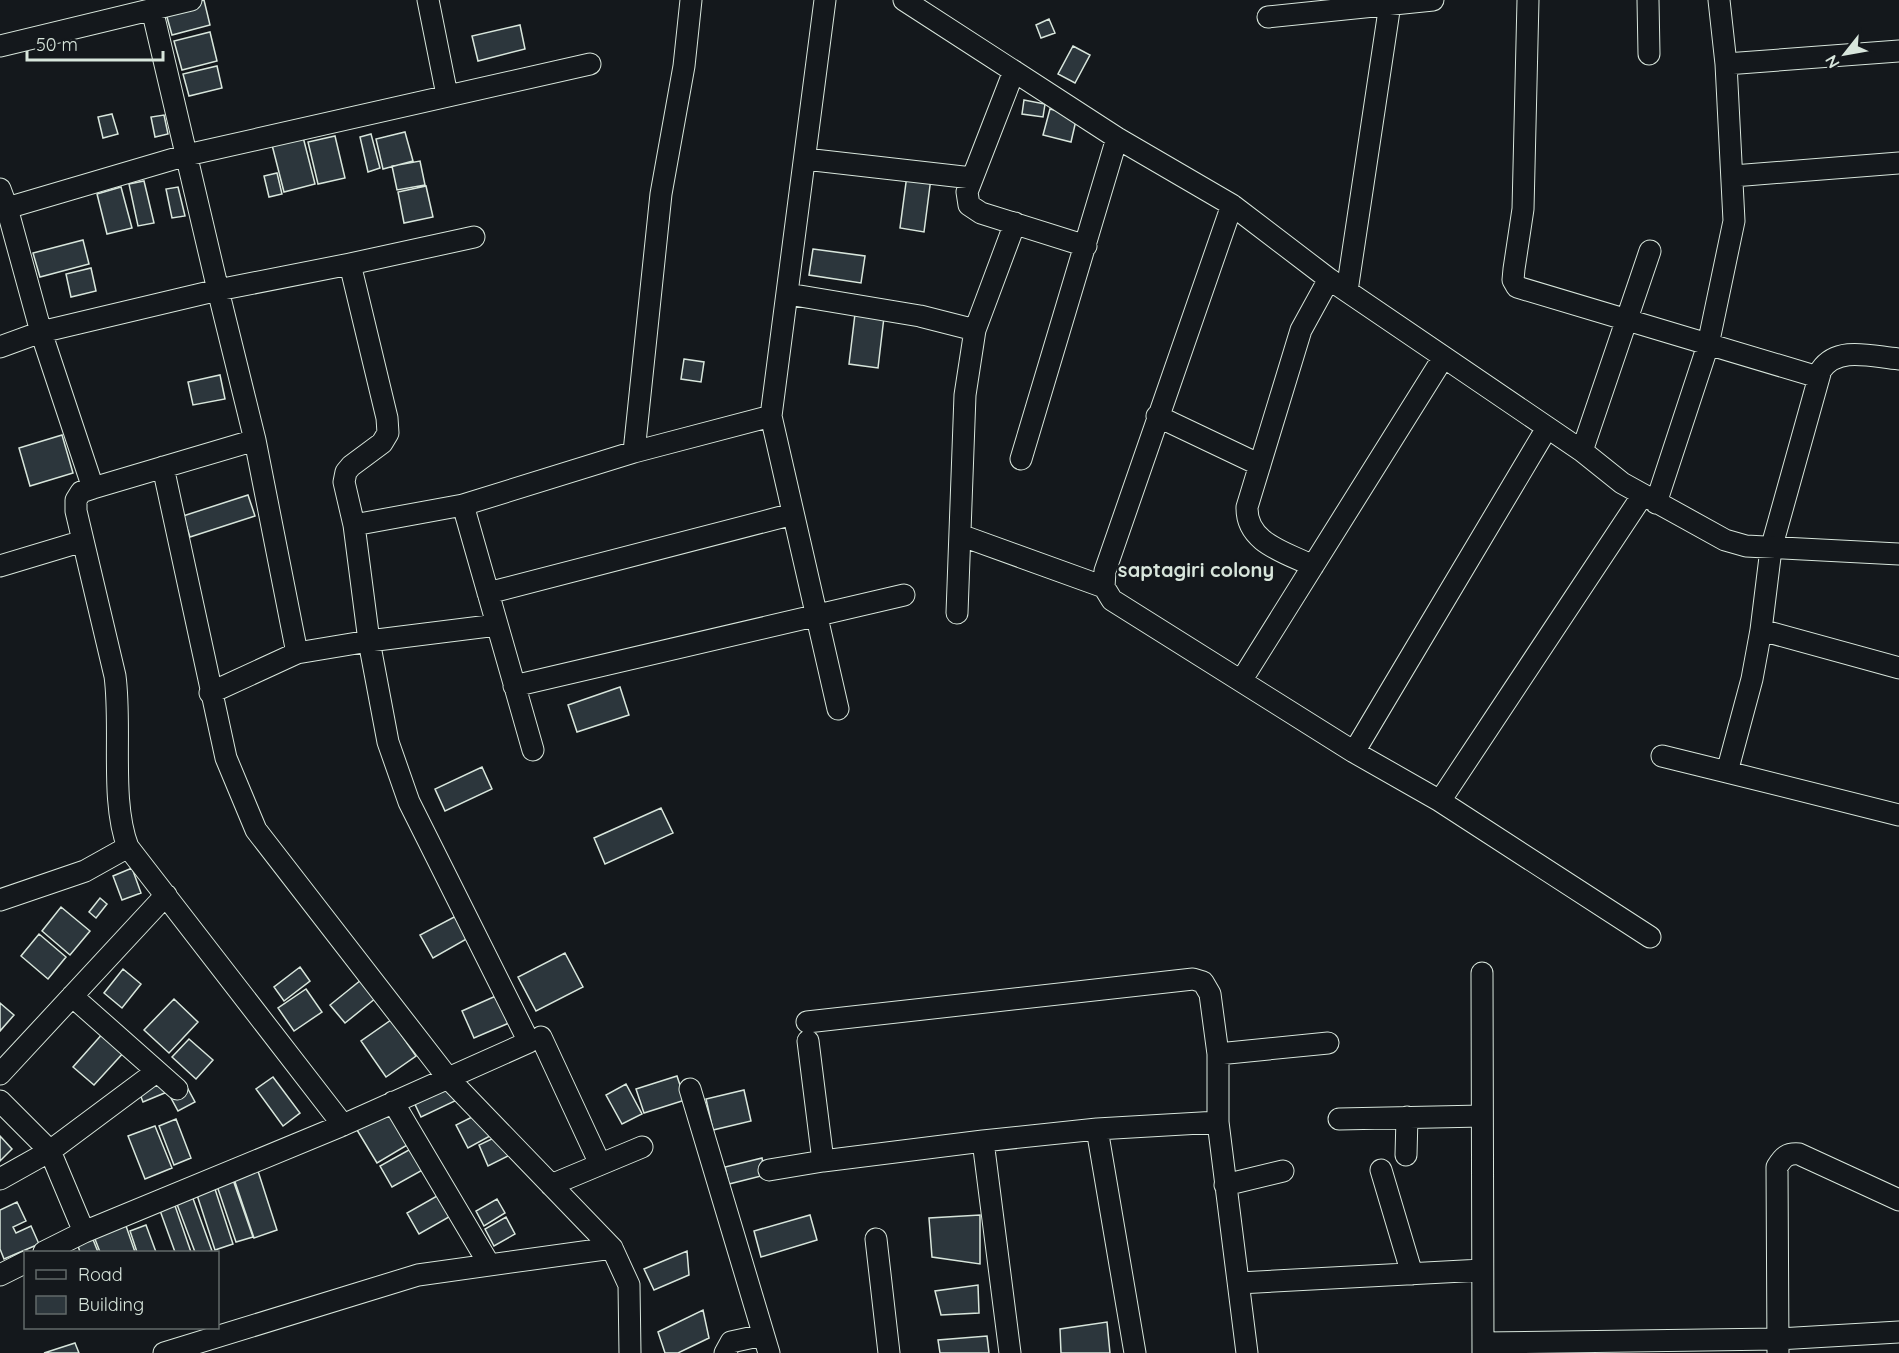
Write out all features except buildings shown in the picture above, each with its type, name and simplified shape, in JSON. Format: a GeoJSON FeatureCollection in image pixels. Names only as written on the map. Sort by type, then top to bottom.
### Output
{"type":"FeatureCollection","features":[{"type":"Feature","properties":{"kind":"street"},"geometry":{"type":"LineString","coordinates":[[0,46],[191,0]]}},
{"type":"Feature","properties":{"kind":"street"},"geometry":{"type":"LineString","coordinates":[[428,0],[447,95]]}},
{"type":"Feature","properties":{"kind":"street"},"geometry":{"type":"LineString","coordinates":[[634,452],[661,194],[684,66],[691,0]]}},
{"type":"Feature","properties":{"kind":"street"},"geometry":{"type":"LineString","coordinates":[[825,0],[771,416],[838,709]]}},
{"type":"Feature","properties":{"kind":"street"},"geometry":{"type":"LineString","coordinates":[[904,0],[1118,138],[1232,205],[1329,279],[1582,451],[1622,483],[1649,499],[1725,540],[1771,549],[1899,554]]}},
{"type":"Feature","properties":{"kind":"street"},"geometry":{"type":"LineString","coordinates":[[1268,17],[1433,0]]}},
{"type":"Feature","properties":{"kind":"street"},"geometry":{"type":"LineString","coordinates":[[1528,0],[1523,209],[1514,280],[1517,288],[1818,377]]}},
{"type":"Feature","properties":{"kind":"street"},"geometry":{"type":"LineString","coordinates":[[1648,0],[1649,54]]}},
{"type":"Feature","properties":{"kind":"street"},"geometry":{"type":"LineString","coordinates":[[1440,801],[1649,499],[1708,345],[1734,221],[1726,64],[1719,0]]}},
{"type":"Feature","properties":{"kind":"street"},"geometry":{"type":"LineString","coordinates":[[1347,291],[1390,4]]}},
{"type":"Feature","properties":{"kind":"street"},"geometry":{"type":"LineString","coordinates":[[152,9],[255,440],[297,653]]}},
{"type":"Feature","properties":{"kind":"street"},"geometry":{"type":"LineString","coordinates":[[1726,64],[1899,51]]}},
{"type":"Feature","properties":{"kind":"street"},"geometry":{"type":"LineString","coordinates":[[93,488],[40,332],[2,203],[188,155],[590,64]]}},
{"type":"Feature","properties":{"kind":"street"},"geometry":{"type":"LineString","coordinates":[[1014,71],[967,192],[969,205],[981,213],[1086,246]]}},
{"type":"Feature","properties":{"kind":"street"},"geometry":{"type":"LineString","coordinates":[[1021,459],[1118,138]]}},
{"type":"Feature","properties":{"kind":"street"},"geometry":{"type":"LineString","coordinates":[[805,159],[972,178]]}},
{"type":"Feature","properties":{"kind":"street"},"geometry":{"type":"LineString","coordinates":[[1733,176],[1899,163]]}},
{"type":"Feature","properties":{"kind":"street"},"geometry":{"type":"LineString","coordinates":[[1232,205],[1105,571],[1104,587],[1112,600],[1354,752],[1440,801],[1650,937]]}},
{"type":"Feature","properties":{"kind":"street"},"geometry":{"type":"LineString","coordinates":[[957,613],[966,395],[975,330],[1015,223]]}},
{"type":"Feature","properties":{"kind":"street"},"geometry":{"type":"LineString","coordinates":[[0,347],[40,332],[218,290],[474,237]]}},
{"type":"Feature","properties":{"kind":"street"},"geometry":{"type":"LineString","coordinates":[[1582,451],[1650,251]]}},
{"type":"Feature","properties":{"kind":"street"},"geometry":{"type":"LineString","coordinates":[[46,1251],[84,1232],[343,1125],[529,1042],[409,802],[396,770],[369,640],[354,525],[344,482],[346,472],[382,443],[388,433],[387,418],[350,264]]}},
{"type":"Feature","properties":{"kind":"street"},"geometry":{"type":"LineString","coordinates":[[1313,566],[1255,536],[1249,527],[1247,507],[1301,330],[1329,279]]}},
{"type":"Feature","properties":{"kind":"street"},"geometry":{"type":"LineString","coordinates":[[788,294],[920,316],[975,330]]}},
{"type":"Feature","properties":{"kind":"street"},"geometry":{"type":"LineString","coordinates":[[1727,772],[1752,679],[1761,630],[1771,549],[1818,377],[1827,361],[1844,354],[1899,359]]}},
{"type":"Feature","properties":{"kind":"street"},"geometry":{"type":"LineString","coordinates":[[1241,681],[1443,358]]}},
{"type":"Feature","properties":{"kind":"street"},"geometry":{"type":"LineString","coordinates":[[354,525],[463,505],[634,452],[771,416]]}},
{"type":"Feature","properties":{"kind":"street"},"geometry":{"type":"LineString","coordinates":[[1157,416],[1260,465]]}},
{"type":"Feature","properties":{"kind":"street"},"geometry":{"type":"LineString","coordinates":[[1354,752],[1547,428]]}},
{"type":"Feature","properties":{"kind":"street"},"geometry":{"type":"LineString","coordinates":[[255,440],[81,492],[76,500],[83,541],[115,676],[119,704],[120,814],[128,847],[343,1125]]}},
{"type":"Feature","properties":{"kind":"street"},"geometry":{"type":"LineString","coordinates":[[163,467],[210,693],[229,767],[256,830],[448,1078],[612,1248],[629,1286],[630,1353]]}},
{"type":"Feature","properties":{"kind":"street"},"geometry":{"type":"LineString","coordinates":[[463,505],[533,750]]}},
{"type":"Feature","properties":{"kind":"street"},"geometry":{"type":"LineString","coordinates":[[488,593],[793,514]]}},
{"type":"Feature","properties":{"kind":"street"},"geometry":{"type":"LineString","coordinates":[[960,535],[1104,587]]}},
{"type":"Feature","properties":{"kind":"street"},"geometry":{"type":"LineString","coordinates":[[0,566],[83,541]]}},
{"type":"Feature","properties":{"kind":"street"},"geometry":{"type":"LineString","coordinates":[[514,686],[904,595]]}},
{"type":"Feature","properties":{"kind":"street"},"geometry":{"type":"LineString","coordinates":[[210,693],[297,653],[369,640],[497,626]]}},
{"type":"Feature","properties":{"kind":"street"},"geometry":{"type":"LineString","coordinates":[[1761,630],[1899,668]]}},
{"type":"Feature","properties":{"kind":"street"},"geometry":{"type":"LineString","coordinates":[[1662,756],[1899,815]]}},
{"type":"Feature","properties":{"kind":"street"},"geometry":{"type":"LineString","coordinates":[[0,900],[85,871],[128,847]]}},
{"type":"Feature","properties":{"kind":"street"},"geometry":{"type":"LineString","coordinates":[[0,1074],[166,895]]}},
{"type":"Feature","properties":{"kind":"street"},"geometry":{"type":"LineString","coordinates":[[1482,973],[1483,1348],[1778,1346],[1899,1332]]}},
{"type":"Feature","properties":{"kind":"street"},"geometry":{"type":"LineString","coordinates":[[823,1161],[807,1032],[1193,979],[1203,982],[1210,994],[1218,1054],[1218,1122],[1247,1353]]}},
{"type":"Feature","properties":{"kind":"street"},"geometry":{"type":"LineString","coordinates":[[72,996],[177,1089]]}},
{"type":"Feature","properties":{"kind":"street"},"geometry":{"type":"LineString","coordinates":[[541,1037],[600,1164]]}},
{"type":"Feature","properties":{"kind":"street"},"geometry":{"type":"LineString","coordinates":[[1218,1054],[1328,1043]]}},
{"type":"Feature","properties":{"kind":"street"},"geometry":{"type":"LineString","coordinates":[[0,1179],[50,1151],[156,1072]]}},
{"type":"Feature","properties":{"kind":"street"},"geometry":{"type":"LineString","coordinates":[[690,1089],[766,1344],[731,1342],[726,1353]]}},
{"type":"Feature","properties":{"kind":"street"},"geometry":{"type":"LineString","coordinates":[[0,1101],[50,1151],[84,1232]]}},
{"type":"Feature","properties":{"kind":"street"},"geometry":{"type":"LineString","coordinates":[[393,1102],[489,1264]]}},
{"type":"Feature","properties":{"kind":"street"},"geometry":{"type":"LineString","coordinates":[[1339,1119],[1482,1116]]}},
{"type":"Feature","properties":{"kind":"street"},"geometry":{"type":"LineString","coordinates":[[1406,1155],[1407,1117]]}},
{"type":"Feature","properties":{"kind":"street"},"geometry":{"type":"LineString","coordinates":[[769,1170],[983,1141],[1097,1129],[1218,1122]]}},
{"type":"Feature","properties":{"kind":"street"},"geometry":{"type":"LineString","coordinates":[[1097,1129],[1135,1353]]}},
{"type":"Feature","properties":{"kind":"street"},"geometry":{"type":"LineString","coordinates":[[983,1141],[1010,1353]]}},
{"type":"Feature","properties":{"kind":"street"},"geometry":{"type":"LineString","coordinates":[[551,1185],[642,1147]]}},
{"type":"Feature","properties":{"kind":"street"},"geometry":{"type":"LineString","coordinates":[[1778,1346],[1777,1167],[1782,1158],[1790,1154],[1799,1154],[1899,1202]]}},
{"type":"Feature","properties":{"kind":"street"},"geometry":{"type":"LineString","coordinates":[[1381,1170],[1412,1274]]}},
{"type":"Feature","properties":{"kind":"street"},"geometry":{"type":"LineString","coordinates":[[1225,1185],[1283,1171]]}},
{"type":"Feature","properties":{"kind":"street"},"geometry":{"type":"LineString","coordinates":[[876,1239],[889,1353]]}},
{"type":"Feature","properties":{"kind":"street"},"geometry":{"type":"LineString","coordinates":[[164,1353],[418,1275],[612,1248]]}},
{"type":"Feature","properties":{"kind":"street"},"geometry":{"type":"LineString","coordinates":[[0,1275],[24,1263]]}},
{"type":"Feature","properties":{"kind":"street"},"geometry":{"type":"LineString","coordinates":[[1239,1283],[1482,1270]]}},
{"type":"Feature","properties":{"kind":"district","name":"saptagiri colony"},"geometry":{"type":"Point","coordinates":[1196,570]}}]}
